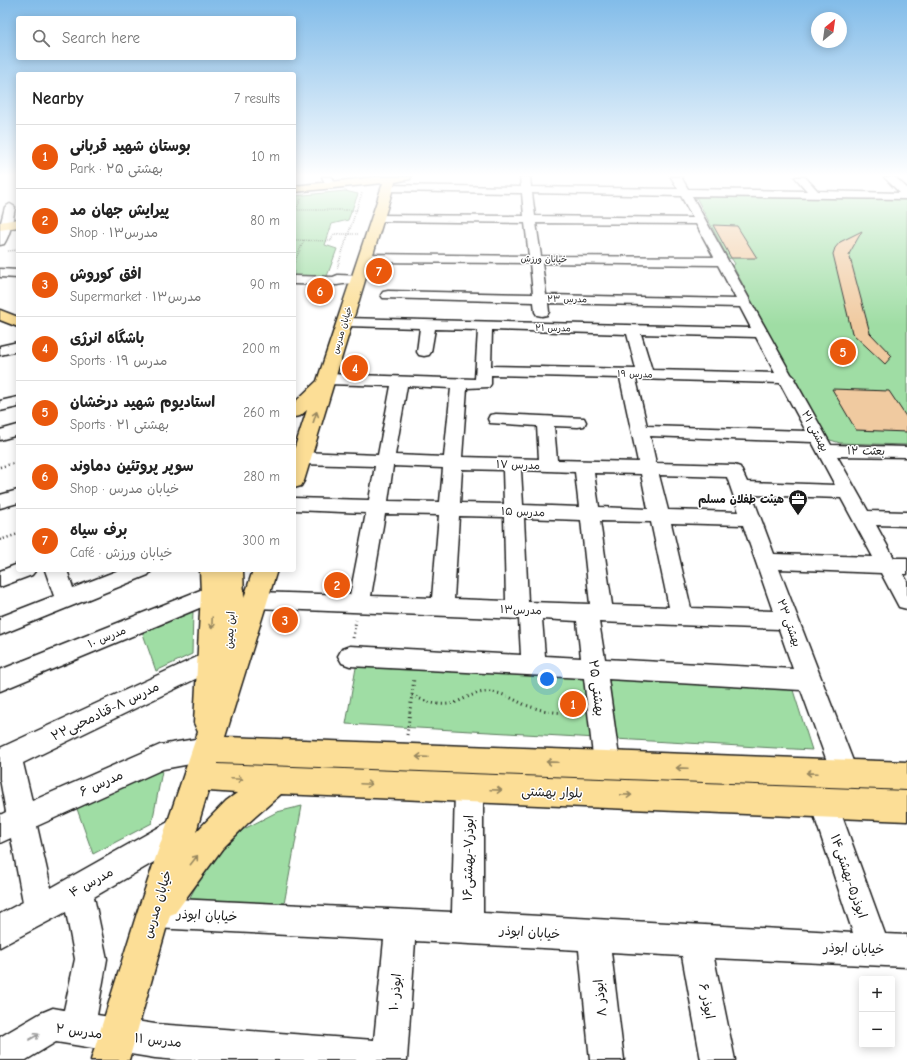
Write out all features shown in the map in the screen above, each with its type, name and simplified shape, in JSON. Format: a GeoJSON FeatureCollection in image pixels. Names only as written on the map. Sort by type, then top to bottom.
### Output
{"type":"FeatureCollection","features":[{"type":"Feature","properties":{"kind":"main road","name":"خیابان مدرس"},"geometry":{"type":"LineString","coordinates":[[296,469],[300,446],[327,379],[375,226]]}},
{"type":"Feature","properties":{"kind":"main road"},"geometry":{"type":"LineString","coordinates":[[0,315],[16,321]]}},
{"type":"Feature","properties":{"kind":"main road"},"geometry":{"type":"LineString","coordinates":[[296,410],[317,392],[327,379]]}},
{"type":"Feature","properties":{"kind":"main road","name":"ابن یمین"},"geometry":{"type":"LineString","coordinates":[[226,691],[232,594],[231,572]]}},
{"type":"Feature","properties":{"kind":"main road","name":"خیابان مدرس"},"geometry":{"type":"LineString","coordinates":[[114,1048],[154,913],[264,572]]}},
{"type":"Feature","properties":{"kind":"main road","name":"خیابان مدرس"},"geometry":{"type":"LineString","coordinates":[[202,763],[210,661],[213,582]]}},
{"type":"Feature","properties":{"kind":"main road"},"geometry":{"type":"LineString","coordinates":[[322,782],[326,753]]}},
{"type":"Feature","properties":{"kind":"main road"},"geometry":{"type":"LineString","coordinates":[[202,763],[326,753],[907,776]]}},
{"type":"Feature","properties":{"kind":"main road","name":"بلوار بهشتی"},"geometry":{"type":"LineString","coordinates":[[202,763],[275,781],[907,806]]}},
{"type":"Feature","properties":{"kind":"main road"},"geometry":{"type":"LineString","coordinates":[[154,913],[211,838],[238,812],[275,781]]}},
{"type":"Feature","properties":{"kind":"street"},"geometry":{"type":"LineString","coordinates":[[0,241],[7,226]]}},
{"type":"Feature","properties":{"kind":"street"},"geometry":{"type":"LineString","coordinates":[[531,226],[544,328]]}},
{"type":"Feature","properties":{"kind":"street","name":"بهشتی ۲۱"},"geometry":{"type":"LineString","coordinates":[[703,226],[862,518],[897,566],[907,601]]}},
{"type":"Feature","properties":{"kind":"street","name":"خیابان ورزش"},"geometry":{"type":"LineString","coordinates":[[365,258],[723,261]]}},
{"type":"Feature","properties":{"kind":"street"},"geometry":{"type":"LineString","coordinates":[[0,273],[16,274]]}},
{"type":"Feature","properties":{"kind":"street"},"geometry":{"type":"LineString","coordinates":[[296,280],[337,281],[338,279],[358,279]]}},
{"type":"Feature","properties":{"kind":"street","name":"مدرس ۲۳"},"geometry":{"type":"LineString","coordinates":[[388,295],[746,303]]}},
{"type":"Feature","properties":{"kind":"street","name":"مدرس ۲۱"},"geometry":{"type":"LineString","coordinates":[[345,322],[762,333]]}},
{"type":"Feature","properties":{"kind":"street"},"geometry":{"type":"LineString","coordinates":[[424,352],[428,325]]}},
{"type":"Feature","properties":{"kind":"street"},"geometry":{"type":"LineString","coordinates":[[483,377],[485,326]]}},
{"type":"Feature","properties":{"kind":"street"},"geometry":{"type":"LineString","coordinates":[[633,330],[640,432],[682,616]]}},
{"type":"Feature","properties":{"kind":"street"},"geometry":{"type":"LineString","coordinates":[[0,351],[16,347]]}},
{"type":"Feature","properties":{"kind":"street","name":"مدرس ۱۹"},"geometry":{"type":"LineString","coordinates":[[327,379],[459,383],[483,377],[636,374],[787,378]]}},
{"type":"Feature","properties":{"kind":"street"},"geometry":{"type":"LineString","coordinates":[[360,604],[400,381]]}},
{"type":"Feature","properties":{"kind":"street"},"geometry":{"type":"LineString","coordinates":[[442,607],[459,383]]}},
{"type":"Feature","properties":{"kind":"street"},"geometry":{"type":"LineString","coordinates":[[0,406],[16,402]]}},
{"type":"Feature","properties":{"kind":"street"},"geometry":{"type":"LineString","coordinates":[[496,420],[578,422]]}},
{"type":"Feature","properties":{"kind":"street"},"geometry":{"type":"LineString","coordinates":[[545,421],[549,466]]}},
{"type":"Feature","properties":{"kind":"street"},"geometry":{"type":"LineString","coordinates":[[0,435],[16,431]]}},
{"type":"Feature","properties":{"kind":"street","name":"بعثت ۱۲"},"geometry":{"type":"LineString","coordinates":[[640,432],[822,443],[907,452]]}},
{"type":"Feature","properties":{"kind":"street","name":"مدرس ۱۷"},"geometry":{"type":"LineString","coordinates":[[300,446],[386,460],[649,469],[848,492]]}},
{"type":"Feature","properties":{"kind":"street"},"geometry":{"type":"LineString","coordinates":[[512,464],[514,511],[524,610],[534,666]]}},
{"type":"Feature","properties":{"kind":"street","name":"بهشتی ۲۵"},"geometry":{"type":"LineString","coordinates":[[584,467],[590,514],[595,613],[594,669],[607,764]]}},
{"type":"Feature","properties":{"kind":"street","name":"بهشتی ۲۳"},"geometry":{"type":"LineString","coordinates":[[737,480],[787,620],[845,774]]}},
{"type":"Feature","properties":{"kind":"street"},"geometry":{"type":"LineString","coordinates":[[0,502],[16,497]]}},
{"type":"Feature","properties":{"kind":"street","name":"مدرس ۱۵"},"geometry":{"type":"LineString","coordinates":[[296,504],[751,519]]}},
{"type":"Feature","properties":{"kind":"street"},"geometry":{"type":"LineString","coordinates":[[862,518],[907,519]]}},
{"type":"Feature","properties":{"kind":"street"},"geometry":{"type":"LineString","coordinates":[[766,561],[897,566]]}},
{"type":"Feature","properties":{"kind":"street"},"geometry":{"type":"LineString","coordinates":[[0,579],[19,572]]}},
{"type":"Feature","properties":{"kind":"street"},"geometry":{"type":"LineString","coordinates":[[57,572],[66,599]]}},
{"type":"Feature","properties":{"kind":"street"},"geometry":{"type":"LineString","coordinates":[[0,626],[136,572]]}},
{"type":"Feature","properties":{"kind":"street","name":"مدرس ۱۰"},"geometry":{"type":"LineString","coordinates":[[0,681],[213,582]]}},
{"type":"Feature","properties":{"kind":"street","name":"مدرس۱۳"},"geometry":{"type":"LineString","coordinates":[[256,600],[787,620]]}},
{"type":"Feature","properties":{"kind":"street"},"geometry":{"type":"LineString","coordinates":[[350,656],[810,680]]}},
{"type":"Feature","properties":{"kind":"street","name":"مدرس ۸-قنادمحبی۲۲"},"geometry":{"type":"LineString","coordinates":[[4,759],[210,661]]}},
{"type":"Feature","properties":{"kind":"street","name":"مدرس ۶"},"geometry":{"type":"LineString","coordinates":[[11,824],[160,757],[202,763]]}},
{"type":"Feature","properties":{"kind":"street"},"geometry":{"type":"LineString","coordinates":[[4,759],[11,824],[40,910]]}},
{"type":"Feature","properties":{"kind":"street","name":"ابوذر۷-بهشتی۱۶"},"geometry":{"type":"LineString","coordinates":[[467,928],[469,789]]}},
{"type":"Feature","properties":{"kind":"street","name":"ابوذر۵-بهشتی۱۴"},"geometry":{"type":"LineString","coordinates":[[824,803],[874,949]]}},
{"type":"Feature","properties":{"kind":"street","name":"مدرس ۴"},"geometry":{"type":"LineString","coordinates":[[0,931],[77,890],[180,831]]}},
{"type":"Feature","properties":{"kind":"street"},"geometry":{"type":"LineString","coordinates":[[77,890],[92,958],[77,1028]]}},
{"type":"Feature","properties":{"kind":"street","name":"خیابان ابوذر"},"geometry":{"type":"LineString","coordinates":[[154,913],[401,924],[695,942],[907,951]]}},
{"type":"Feature","properties":{"kind":"street","name":"ابوذر ۱۰"},"geometry":{"type":"LineString","coordinates":[[390,1059],[401,924]]}},
{"type":"Feature","properties":{"kind":"street","name":"ابوذر ۸"},"geometry":{"type":"LineString","coordinates":[[594,936],[607,1060]]}},
{"type":"Feature","properties":{"kind":"street","name":"ابوذر ۶"},"geometry":{"type":"LineString","coordinates":[[695,942],[718,1060]]}},
{"type":"Feature","properties":{"kind":"street","name":"مدرس ۲"},"geometry":{"type":"LineString","coordinates":[[0,1056],[53,1025],[77,1028],[114,1048]]}},
{"type":"Feature","properties":{"kind":"street","name":"مدرس ۱۱"},"geometry":{"type":"LineString","coordinates":[[114,1048],[155,1041],[390,1059]]}},
{"type":"Feature","properties":{"kind":"path"},"geometry":{"type":"LineString","coordinates":[[335,273],[352,226]]}},
{"type":"Feature","properties":{"kind":"path"},"geometry":{"type":"LineString","coordinates":[[296,240],[330,241],[334,234],[372,234]]}},
{"type":"Feature","properties":{"kind":"path"},"geometry":{"type":"LineString","coordinates":[[296,258],[304,240]]}},
{"type":"Feature","properties":{"kind":"path"},"geometry":{"type":"LineString","coordinates":[[0,467],[16,463]]}},
{"type":"Feature","properties":{"kind":"path"},"geometry":{"type":"LineString","coordinates":[[0,540],[16,535]]}},
{"type":"Feature","properties":{"kind":"path"},"geometry":{"type":"LineString","coordinates":[[350,656],[360,604]]}},
{"type":"Feature","properties":{"kind":"path"},"geometry":{"type":"LineString","coordinates":[[405,756],[416,660]]}},
{"type":"Feature","properties":{"kind":"path"},"geometry":{"type":"LineString","coordinates":[[412,695],[430,704],[444,705],[457,701],[470,694],[489,692],[500,693],[539,710],[570,714],[599,706]]}},
{"type":"Feature","properties":{"kind":"green space"},"geometry":{"type":"Polygon","coordinates":[[[296,226],[331,226],[325,245],[337,249],[326,279],[296,278],[296,226]]]}},
{"type":"Feature","properties":{"kind":"green space"},"geometry":{"type":"Polygon","coordinates":[[[711,226],[907,226],[907,445],[840,443],[824,438],[733,266],[735,264],[732,259],[728,258],[711,226]]]}},
{"type":"Feature","properties":{"kind":"green space"},"geometry":{"type":"Polygon","coordinates":[[[193,610],[192,654],[156,671],[142,631],[193,610]]]}},
{"type":"Feature","properties":{"kind":"green space"},"geometry":{"type":"Polygon","coordinates":[[[357,662],[791,684],[812,750],[346,724],[357,662]]]}},
{"type":"Feature","properties":{"kind":"green space"},"geometry":{"type":"Polygon","coordinates":[[[163,766],[152,823],[93,854],[76,806],[163,766]]]}},
{"type":"Feature","properties":{"kind":"green space"},"geometry":{"type":"Polygon","coordinates":[[[302,806],[284,904],[188,901],[203,873],[220,852],[244,829],[277,812],[302,806]]]}},
{"type":"Feature","properties":{"kind":"building"},"geometry":{"type":"Polygon","coordinates":[[[714,226],[737,226],[757,258],[731,258],[714,226]]]}},
{"type":"Feature","properties":{"kind":"building"},"geometry":{"type":"Polygon","coordinates":[[[862,231],[849,254],[870,333],[892,356],[885,364],[852,333],[833,254],[835,248],[840,242],[862,231]]]}},
{"type":"Feature","properties":{"kind":"building"},"geometry":{"type":"Polygon","coordinates":[[[832,389],[889,391],[907,418],[907,432],[856,430],[832,389]]]}},
{"type":"Feature","properties":{"kind":"place","name":"برف سیاه"},"geometry":{"type":"Point","coordinates":[379,271]}},
{"type":"Feature","properties":{"kind":"place","name":"سوپر پروتئین دماوند"},"geometry":{"type":"Point","coordinates":[320,291]}},
{"type":"Feature","properties":{"kind":"place","name":"استادیوم شهید درخشان"},"geometry":{"type":"Point","coordinates":[843,352]}},
{"type":"Feature","properties":{"kind":"place","name":"باشگاه انرژی"},"geometry":{"type":"Point","coordinates":[355,368]}},
{"type":"Feature","properties":{"kind":"place","name":"هيئت طفلان مسلم"},"geometry":{"type":"Point","coordinates":[798,516]}},
{"type":"Feature","properties":{"kind":"place","name":"پیرایش جهان مد"},"geometry":{"type":"Point","coordinates":[337,585]}},
{"type":"Feature","properties":{"kind":"place","name":"افق کوروش"},"geometry":{"type":"Point","coordinates":[285,620]}},
{"type":"Feature","properties":{"kind":"place","name":"بوستان شهید قربانی"},"geometry":{"type":"Point","coordinates":[573,704]}}]}
